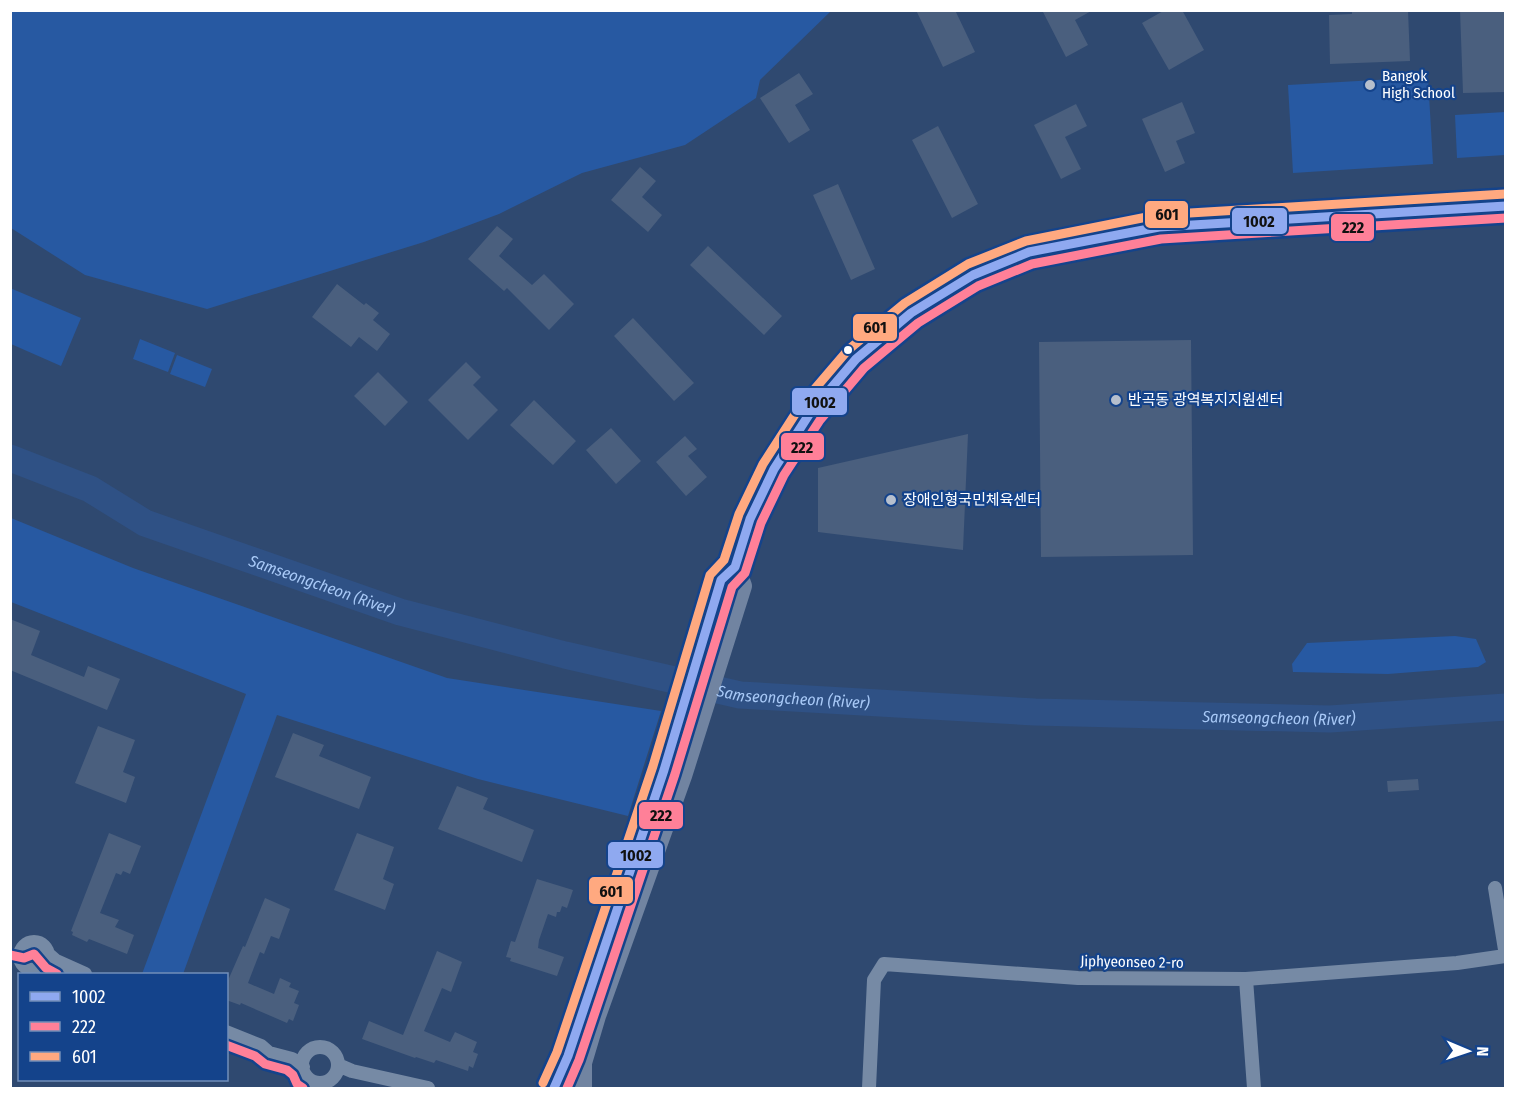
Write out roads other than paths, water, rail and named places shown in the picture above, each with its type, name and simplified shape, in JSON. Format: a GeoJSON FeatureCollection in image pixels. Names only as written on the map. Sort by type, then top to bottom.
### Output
{"type":"FeatureCollection","features":[{"type":"Feature","properties":{"kind":"street"},"geometry":{"type":"LineString","coordinates":[[582,1089],[582,1063],[673,773],[728,574],[750,519],[774,469],[810,413],[856,359],[911,314],[973,275],[1029,252],[1159,227],[1506,206]]}},
{"type":"Feature","properties":{"kind":"street"},"geometry":{"type":"LineString","coordinates":[[554,1089],[742,586],[728,574]]}},
{"type":"Feature","properties":{"kind":"street"},"geometry":{"type":"LineString","coordinates":[[1495,888],[1506,956]]}},
{"type":"Feature","properties":{"kind":"street"},"geometry":{"type":"LineString","coordinates":[[36,941],[44,946],[46,960],[39,969],[29,969],[22,964],[16,950],[27,943],[36,941]]}},
{"type":"Feature","properties":{"kind":"street","name":"Jiphyeonseo 2-ro"},"geometry":{"type":"LineString","coordinates":[[869,1089],[874,980],[884,964],[1078,978],[1246,979],[1457,963],[1506,956]]}},
{"type":"Feature","properties":{"kind":"street"},"geometry":{"type":"LineString","coordinates":[[46,960],[72,973]]}},
{"type":"Feature","properties":{"kind":"street"},"geometry":{"type":"LineString","coordinates":[[46,960],[56,961],[81,973]]}},
{"type":"Feature","properties":{"kind":"street"},"geometry":{"type":"LineString","coordinates":[[1246,979],[1254,1089]]}},
{"type":"Feature","properties":{"kind":"street"},"geometry":{"type":"LineString","coordinates":[[228,1033],[261,1046],[269,1053],[292,1059],[303,1067]]}},
{"type":"Feature","properties":{"kind":"street"},"geometry":{"type":"LineString","coordinates":[[261,1046],[273,1044],[297,1052],[308,1052],[318,1047],[329,1049],[334,1053],[336,1070]]}},
{"type":"Feature","properties":{"kind":"street"},"geometry":{"type":"LineString","coordinates":[[308,1052],[302,1061],[303,1067],[307,1077],[317,1082],[324,1082],[336,1070],[352,1071],[428,1089]]}},
{"type":"Feature","properties":{"kind":"street"},"geometry":{"type":"LineString","coordinates":[[336,1070],[349,1077],[392,1089]]}},
{"type":"Feature","properties":{"kind":"waterway","name":"Samseongcheon (River)"},"geometry":{"type":"LineString","coordinates":[[10,458],[90,489],[145,523],[400,612],[565,655],[740,695],[1035,712],[1330,719],[1506,707]]}},
{"type":"Feature","properties":{"kind":"place","name":"Bangok High School"},"geometry":{"type":"Point","coordinates":[1370,85]}},
{"type":"Feature","properties":{"kind":"place","name":"반곡동 광역복지지원센터"},"geometry":{"type":"Point","coordinates":[1116,400]}},
{"type":"Feature","properties":{"kind":"place","name":"장애인형국민체육센터"},"geometry":{"type":"Point","coordinates":[891,500]}}]}
